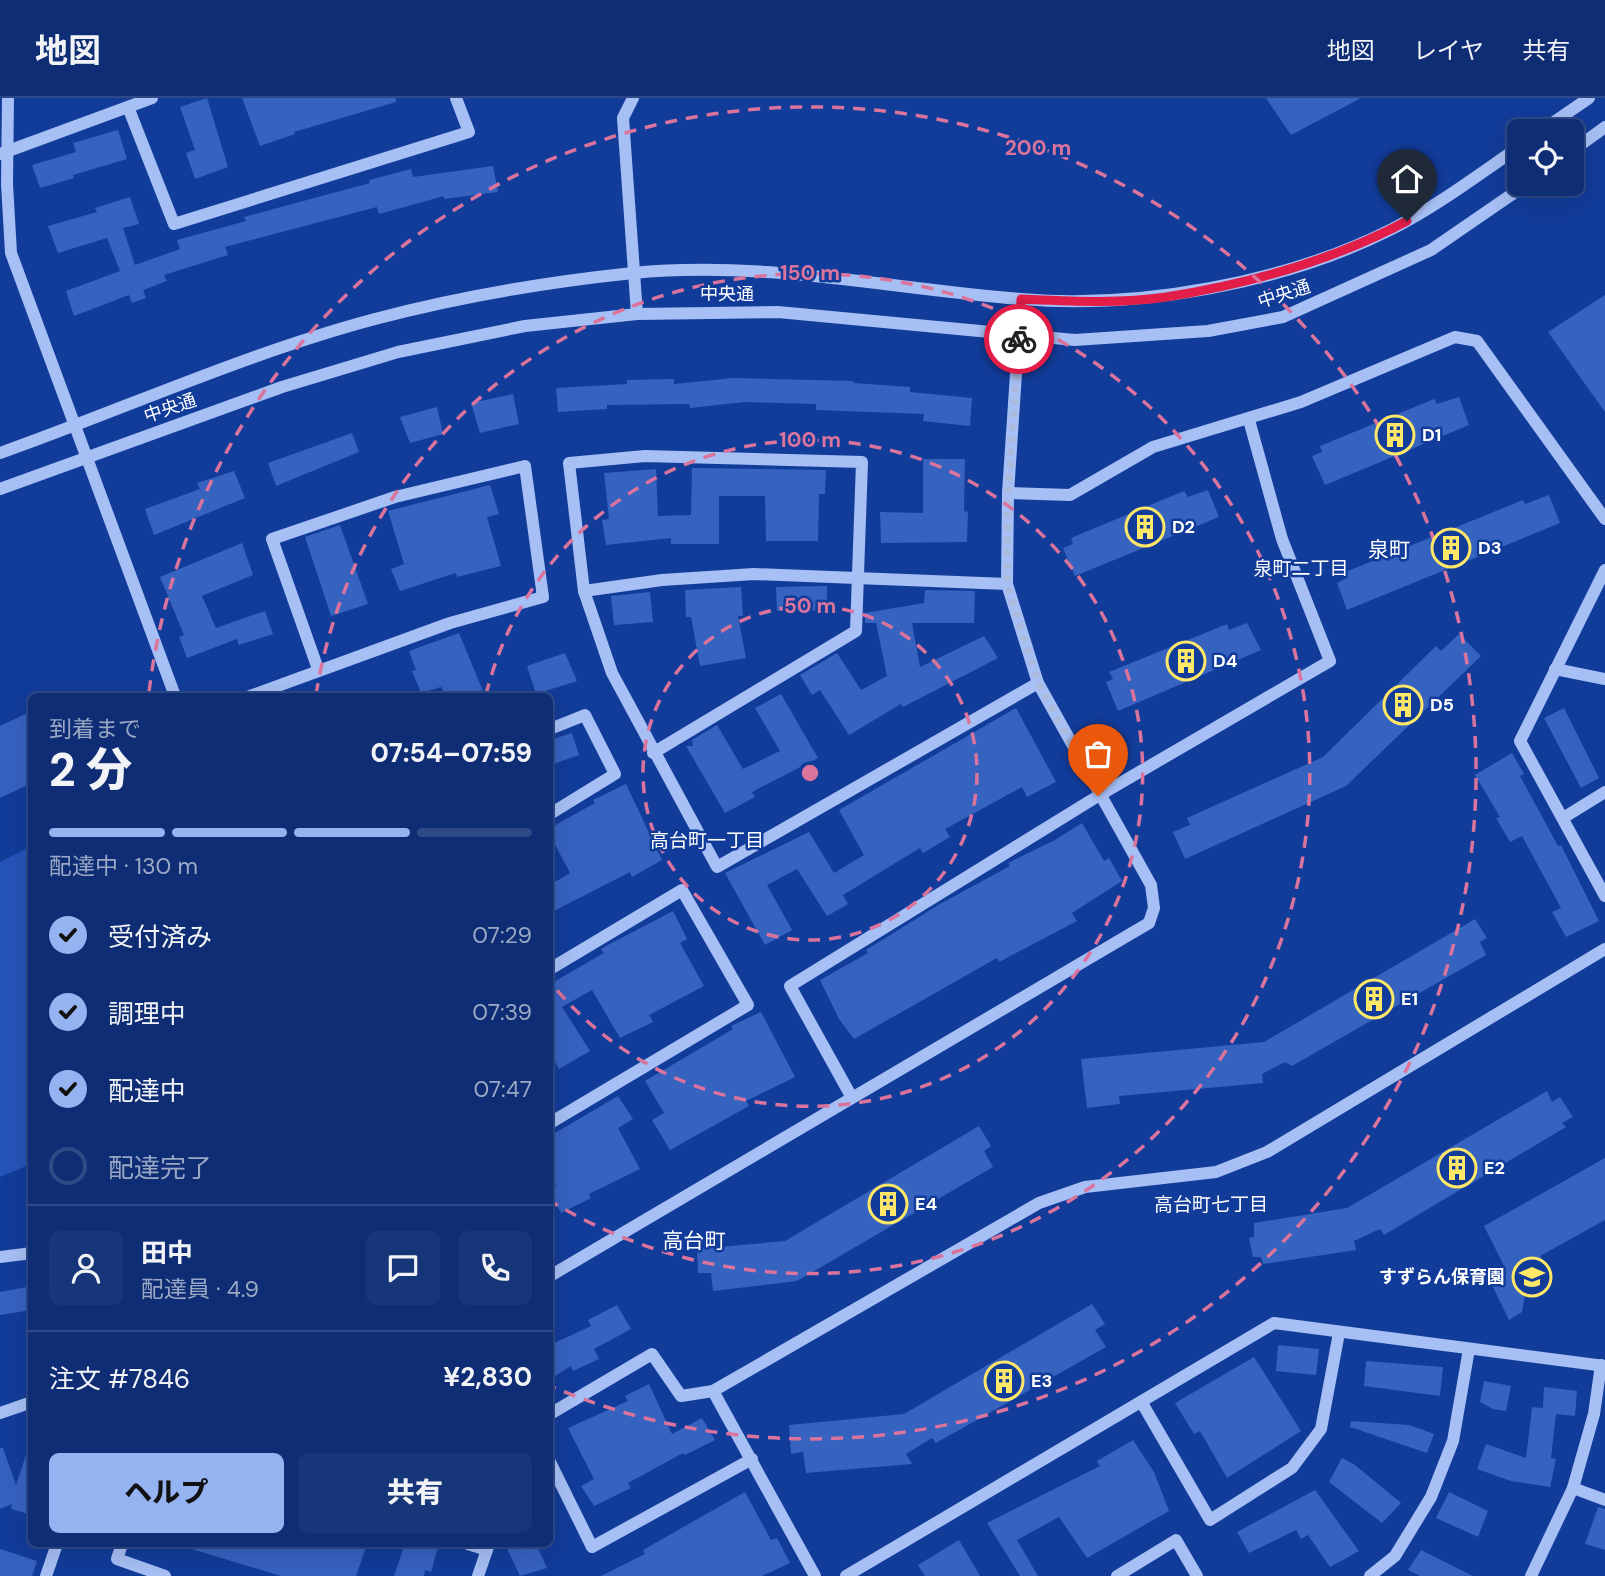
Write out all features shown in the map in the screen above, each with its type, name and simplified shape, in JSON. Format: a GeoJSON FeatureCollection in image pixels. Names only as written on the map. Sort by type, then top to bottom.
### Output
{"type":"FeatureCollection","features":[{"type":"Feature","properties":{"kind":"street"},"geometry":{"type":"LineString","coordinates":[[8,98],[4,152],[11,253],[174,693]]}},
{"type":"Feature","properties":{"kind":"street"},"geometry":{"type":"LineString","coordinates":[[4,152],[152,98]]}},
{"type":"Feature","properties":{"kind":"street"},"geometry":{"type":"LineString","coordinates":[[128,107],[174,224],[469,132],[456,98]]}},
{"type":"Feature","properties":{"kind":"street"},"geometry":{"type":"LineString","coordinates":[[633,98],[623,118],[637,314]]}},
{"type":"Feature","properties":{"kind":"street"},"geometry":{"type":"LineString","coordinates":[[1558,119],[1589,98]]}},
{"type":"Feature","properties":{"kind":"street"},"geometry":{"type":"LineString","coordinates":[[1584,142],[1605,127]]}},
{"type":"Feature","properties":{"kind":"street","name":"中央通"},"geometry":{"type":"LineString","coordinates":[[0,453],[265,355],[373,320],[483,295],[633,273],[708,271],[796,274],[1021,299],[1069,301],[1165,297],[1271,274],[1388,231],[1425,211],[1507,155]]}},
{"type":"Feature","properties":{"kind":"street","name":"中央通"},"geometry":{"type":"LineString","coordinates":[[0,489],[85,456],[282,387],[398,352],[525,326],[637,314],[778,312],[1074,340],[1141,338],[1208,331],[1283,317],[1431,250],[1510,196]]}},
{"type":"Feature","properties":{"kind":"street"},"geometry":{"type":"LineString","coordinates":[[553,1274],[851,1096],[1149,923],[1154,908],[1151,885],[1098,796],[1038,682],[1007,584],[1008,493],[1021,299]]}},
{"type":"Feature","properties":{"kind":"street"},"geometry":{"type":"LineString","coordinates":[[1008,493],[1070,495],[1153,447],[1301,402],[1455,337],[1477,341],[1605,519]]}},
{"type":"Feature","properties":{"kind":"street"},"geometry":{"type":"LineString","coordinates":[[851,1096],[790,986],[1098,796],[1329,662],[1282,539],[1249,420]]}},
{"type":"Feature","properties":{"kind":"street"},"geometry":{"type":"LineString","coordinates":[[653,752],[856,631],[860,578],[862,462],[645,456],[569,463],[584,591],[612,673],[653,752],[717,867],[1038,682]]}},
{"type":"Feature","properties":{"kind":"street"},"geometry":{"type":"LineString","coordinates":[[258,693],[450,623],[543,597],[525,466],[395,497],[272,539],[318,669]]}},
{"type":"Feature","properties":{"kind":"street"},"geometry":{"type":"LineString","coordinates":[[1605,570],[1520,741],[1605,896]]}},
{"type":"Feature","properties":{"kind":"street"},"geometry":{"type":"LineString","coordinates":[[584,591],[662,580],[754,575],[1007,584]]}},
{"type":"Feature","properties":{"kind":"street"},"geometry":{"type":"LineString","coordinates":[[1555,669],[1605,679]]}},
{"type":"Feature","properties":{"kind":"street"},"geometry":{"type":"LineString","coordinates":[[553,728],[585,716],[615,774],[553,812]]}},
{"type":"Feature","properties":{"kind":"street"},"geometry":{"type":"LineString","coordinates":[[1563,818],[1605,792]]}},
{"type":"Feature","properties":{"kind":"street"},"geometry":{"type":"LineString","coordinates":[[553,967],[681,890],[748,1004],[553,1121]]}},
{"type":"Feature","properties":{"kind":"street"},"geometry":{"type":"LineString","coordinates":[[553,1412],[652,1354],[681,1396],[713,1391],[1039,1203],[1085,1187],[1216,1172],[1267,1152],[1605,949]]}},
{"type":"Feature","properties":{"kind":"street"},"geometry":{"type":"LineString","coordinates":[[0,1257],[28,1254]]}},
{"type":"Feature","properties":{"kind":"street"},"geometry":{"type":"LineString","coordinates":[[846,1576],[1274,1323],[1603,1365],[1594,1414],[1573,1488],[1531,1576]]}},
{"type":"Feature","properties":{"kind":"street"},"geometry":{"type":"LineString","coordinates":[[1142,1403],[1210,1520],[1292,1468],[1321,1429],[1339,1333]]}},
{"type":"Feature","properties":{"kind":"street"},"geometry":{"type":"LineString","coordinates":[[1370,1576],[1395,1556],[1432,1497],[1453,1441],[1469,1349]]}},
{"type":"Feature","properties":{"kind":"street"},"geometry":{"type":"LineString","coordinates":[[713,1391],[815,1576]]}},
{"type":"Feature","properties":{"kind":"street"},"geometry":{"type":"LineString","coordinates":[[0,1413],[28,1403]]}},
{"type":"Feature","properties":{"kind":"street"},"geometry":{"type":"LineString","coordinates":[[553,1468],[592,1547],[752,1459]]}},
{"type":"Feature","properties":{"kind":"street"},"geometry":{"type":"LineString","coordinates":[[1573,1488],[1605,1500]]}},
{"type":"Feature","properties":{"kind":"street"},"geometry":{"type":"LineString","coordinates":[[1117,1576],[1176,1540],[1198,1576]]}},
{"type":"Feature","properties":{"kind":"street"},"geometry":{"type":"LineString","coordinates":[[46,1576],[56,1547]]}},
{"type":"Feature","properties":{"kind":"street"},"geometry":{"type":"LineString","coordinates":[[121,1547],[117,1559],[165,1576]]}},
{"type":"Feature","properties":{"kind":"street"},"geometry":{"type":"LineString","coordinates":[[478,1576],[488,1547]]}},
{"type":"Feature","properties":{"kind":"shaded area"},"geometry":{"type":"Polygon","coordinates":[[[28,848],[28,1165],[0,1177],[0,862],[28,848]]]}},
{"type":"Feature","properties":{"kind":"building"},"geometry":{"type":"Polygon","coordinates":[[[207,98],[228,167],[195,179],[186,153],[195,150],[180,107],[207,98]]]}},
{"type":"Feature","properties":{"kind":"building"},"geometry":{"type":"Polygon","coordinates":[[[242,98],[396,98],[396,102],[294,132],[295,134],[260,146],[242,98]]]}},
{"type":"Feature","properties":{"kind":"building"},"geometry":{"type":"Polygon","coordinates":[[[1266,98],[1361,98],[1291,135],[1266,98]]]}},
{"type":"Feature","properties":{"kind":"building"},"geometry":{"type":"Polygon","coordinates":[[[118,130],[127,159],[40,188],[32,165],[76,152],[73,143],[118,130]]]}},
{"type":"Feature","properties":{"kind":"building"},"geometry":{"type":"Polygon","coordinates":[[[493,166],[498,192],[444,199],[444,196],[379,214],[377,207],[225,247],[228,255],[164,275],[167,281],[143,290],[146,298],[132,303],[129,295],[74,316],[66,291],[120,271],[107,238],[58,253],[48,226],[97,212],[95,208],[130,197],[139,224],[123,228],[135,265],[180,249],[177,240],[246,221],[244,217],[370,183],[369,180],[411,169],[413,177],[493,166]]]}},
{"type":"Feature","properties":{"kind":"building"},"geometry":{"type":"Polygon","coordinates":[[[1605,295],[1605,412],[1548,332],[1605,295]]]}},
{"type":"Feature","properties":{"kind":"building"},"geometry":{"type":"Polygon","coordinates":[[[733,378],[854,381],[853,383],[910,387],[910,392],[972,398],[970,426],[923,421],[924,414],[816,410],[816,404],[745,402],[690,408],[689,404],[607,405],[607,409],[558,412],[556,388],[627,384],[627,380],[674,379],[674,384],[733,378]]]}},
{"type":"Feature","properties":{"kind":"building"},"geometry":{"type":"Polygon","coordinates":[[[513,394],[519,424],[480,433],[471,403],[513,394]]]}},
{"type":"Feature","properties":{"kind":"building","name":"D1"},"geometry":{"type":"Polygon","coordinates":[[[1459,397],[1469,425],[1325,485],[1312,456],[1322,452],[1320,446],[1434,399],[1437,404],[1459,397]]]}},
{"type":"Feature","properties":{"kind":"building"},"geometry":{"type":"Polygon","coordinates":[[[437,407],[443,434],[410,443],[400,417],[437,407]]]}},
{"type":"Feature","properties":{"kind":"building"},"geometry":{"type":"Polygon","coordinates":[[[352,433],[359,452],[276,486],[268,463],[352,433]]]}},
{"type":"Feature","properties":{"kind":"building"},"geometry":{"type":"Polygon","coordinates":[[[923,459],[965,459],[964,511],[968,512],[967,542],[881,543],[880,512],[923,513],[923,459]]]}},
{"type":"Feature","properties":{"kind":"building"},"geometry":{"type":"Polygon","coordinates":[[[692,468],[826,470],[825,494],[819,494],[818,541],[766,541],[765,496],[719,496],[719,544],[671,544],[671,538],[606,545],[602,520],[609,519],[604,473],[656,469],[658,516],[691,515],[692,468]]]}},
{"type":"Feature","properties":{"kind":"building"},"geometry":{"type":"Polygon","coordinates":[[[234,471],[245,498],[154,535],[145,509],[200,489],[197,483],[234,471]]]}},
{"type":"Feature","properties":{"kind":"building"},"geometry":{"type":"Polygon","coordinates":[[[490,485],[499,514],[487,517],[501,566],[457,577],[456,573],[400,591],[391,569],[404,564],[388,511],[490,485]]]}},
{"type":"Feature","properties":{"kind":"building","name":"D2"},"geometry":{"type":"Polygon","coordinates":[[[1208,490],[1219,517],[1075,576],[1063,548],[1073,544],[1071,538],[1184,491],[1188,497],[1208,490]]]}},
{"type":"Feature","properties":{"kind":"building","name":"D3"},"geometry":{"type":"Polygon","coordinates":[[[1549,495],[1560,523],[1347,610],[1337,583],[1345,579],[1343,573],[1523,500],[1525,504],[1549,495]]]}},
{"type":"Feature","properties":{"kind":"building"},"geometry":{"type":"Polygon","coordinates":[[[340,525],[368,604],[331,616],[305,537],[340,525]]]}},
{"type":"Feature","properties":{"kind":"building"},"geometry":{"type":"Polygon","coordinates":[[[242,543],[253,575],[202,596],[216,628],[265,611],[273,634],[239,645],[237,639],[187,658],[179,637],[184,635],[160,577],[242,543]]]}},
{"type":"Feature","properties":{"kind":"building"},"geometry":{"type":"Polygon","coordinates":[[[827,586],[827,610],[777,611],[776,587],[827,586]]]}},
{"type":"Feature","properties":{"kind":"building"},"geometry":{"type":"Polygon","coordinates":[[[741,587],[743,616],[738,616],[746,658],[700,666],[691,617],[686,617],[685,590],[741,587]]]}},
{"type":"Feature","properties":{"kind":"building"},"geometry":{"type":"Polygon","coordinates":[[[925,590],[975,591],[974,623],[912,623],[920,667],[984,636],[998,658],[903,707],[901,704],[849,735],[820,690],[812,695],[800,675],[837,653],[861,690],[887,676],[876,623],[865,623],[865,613],[924,603],[925,590]]]}},
{"type":"Feature","properties":{"kind":"building"},"geometry":{"type":"Polygon","coordinates":[[[650,592],[653,622],[614,625],[611,596],[650,592]]]}},
{"type":"Feature","properties":{"kind":"building","name":"D4"},"geometry":{"type":"Polygon","coordinates":[[[1247,623],[1261,650],[1118,711],[1106,682],[1113,679],[1109,672],[1227,624],[1229,630],[1247,623]]]}},
{"type":"Feature","properties":{"kind":"building"},"geometry":{"type":"Polygon","coordinates":[[[459,633],[484,693],[444,693],[441,687],[421,693],[412,671],[416,670],[409,651],[459,633]]]}},
{"type":"Feature","properties":{"kind":"building","name":"D5"},"geometry":{"type":"Polygon","coordinates":[[[1459,634],[1481,656],[1346,786],[1185,859],[1173,832],[1190,825],[1187,818],[1323,757],[1436,646],[1441,651],[1459,634]]]}},
{"type":"Feature","properties":{"kind":"building"},"geometry":{"type":"Polygon","coordinates":[[[565,653],[577,681],[536,693],[527,666],[565,653]]]}},
{"type":"Feature","properties":{"kind":"building"},"geometry":{"type":"Polygon","coordinates":[[[781,694],[818,758],[752,792],[755,797],[725,813],[686,746],[693,746],[692,740],[717,725],[743,769],[780,751],[755,708],[781,694]]]}},
{"type":"Feature","properties":{"kind":"building"},"geometry":{"type":"Polygon","coordinates":[[[1016,708],[1056,782],[1027,797],[1022,787],[945,829],[950,837],[923,853],[920,848],[843,895],[848,904],[827,916],[797,869],[767,885],[792,930],[765,945],[725,873],[809,832],[834,873],[864,855],[839,810],[1016,708]]]}},
{"type":"Feature","properties":{"kind":"building"},"geometry":{"type":"Polygon","coordinates":[[[1564,708],[1599,778],[1581,788],[1544,718],[1564,708]]]}},
{"type":"Feature","properties":{"kind":"building"},"geometry":{"type":"Polygon","coordinates":[[[28,713],[28,785],[0,798],[0,726],[28,713]]]}},
{"type":"Feature","properties":{"kind":"building"},"geometry":{"type":"Polygon","coordinates":[[[572,733],[579,755],[553,764],[553,739],[572,733]]]}},
{"type":"Feature","properties":{"kind":"building"},"geometry":{"type":"Polygon","coordinates":[[[1512,753],[1524,774],[1520,776],[1558,846],[1561,845],[1599,921],[1566,937],[1552,912],[1561,908],[1522,836],[1510,842],[1496,818],[1500,817],[1475,775],[1512,753]]]}},
{"type":"Feature","properties":{"kind":"building"},"geometry":{"type":"Polygon","coordinates":[[[626,784],[662,860],[632,877],[630,872],[553,911],[553,883],[570,873],[553,841],[553,826],[595,803],[593,800],[626,784]]]}},
{"type":"Feature","properties":{"kind":"building"},"geometry":{"type":"Polygon","coordinates":[[[1082,823],[1104,861],[1109,858],[1122,881],[1072,913],[1077,921],[999,962],[997,958],[854,1039],[839,1019],[820,980],[868,953],[866,950],[940,904],[1010,866],[1008,863],[1055,840],[1082,823]]]}},
{"type":"Feature","properties":{"kind":"building"},"geometry":{"type":"Polygon","coordinates":[[[673,911],[687,939],[680,943],[704,986],[649,1015],[653,1022],[620,1038],[592,990],[562,1007],[590,1051],[559,1069],[553,1058],[553,982],[604,953],[601,949],[673,911]]]}},
{"type":"Feature","properties":{"kind":"building","name":"E1"},"geometry":{"type":"Polygon","coordinates":[[[1475,919],[1487,938],[1480,942],[1486,955],[1292,1066],[1285,1062],[1262,1074],[1263,1083],[1119,1096],[1120,1104],[1087,1108],[1081,1059],[1264,1042],[1475,919]]]}},
{"type":"Feature","properties":{"kind":"building"},"geometry":{"type":"Polygon","coordinates":[[[761,1012],[795,1077],[746,1101],[749,1106],[670,1150],[652,1120],[664,1113],[645,1081],[733,1029],[731,1026],[761,1012]]]}},
{"type":"Feature","properties":{"kind":"building","name":"E2"},"geometry":{"type":"Polygon","coordinates":[[[1547,1091],[1552,1102],[1560,1097],[1573,1117],[1562,1123],[1566,1127],[1384,1235],[1380,1229],[1354,1241],[1356,1250],[1263,1264],[1261,1257],[1253,1257],[1249,1238],[1254,1237],[1254,1223],[1347,1208],[1547,1091]]]}},
{"type":"Feature","properties":{"kind":"building"},"geometry":{"type":"Polygon","coordinates":[[[618,1096],[633,1119],[618,1128],[640,1169],[589,1194],[591,1198],[561,1213],[553,1198],[553,1188],[556,1185],[553,1179],[553,1134],[618,1096]]]}},
{"type":"Feature","properties":{"kind":"building","name":"E4"},"geometry":{"type":"Polygon","coordinates":[[[979,1126],[991,1146],[984,1151],[993,1167],[797,1281],[713,1291],[711,1273],[698,1273],[697,1249],[785,1241],[979,1126]]]}},
{"type":"Feature","properties":{"kind":"building"},"geometry":{"type":"Polygon","coordinates":[[[1605,1158],[1605,1220],[1540,1256],[1549,1274],[1529,1272],[1522,1312],[1509,1320],[1488,1277],[1505,1268],[1484,1226],[1605,1158]]]}},
{"type":"Feature","properties":{"kind":"building"},"geometry":{"type":"Polygon","coordinates":[[[28,1287],[28,1311],[0,1315],[0,1292],[28,1287]]]}},
{"type":"Feature","properties":{"kind":"building","name":"E3"},"geometry":{"type":"Polygon","coordinates":[[[1092,1304],[1105,1324],[1095,1330],[1106,1347],[936,1443],[932,1438],[906,1454],[912,1464],[806,1473],[803,1452],[791,1454],[789,1425],[904,1414],[1092,1304]]]}},
{"type":"Feature","properties":{"kind":"building"},"geometry":{"type":"Polygon","coordinates":[[[617,1305],[631,1329],[594,1349],[599,1359],[573,1371],[571,1366],[553,1377],[553,1344],[591,1326],[588,1320],[617,1305]]]}},
{"type":"Feature","properties":{"kind":"building"},"geometry":{"type":"Polygon","coordinates":[[[1278,1345],[1319,1349],[1316,1375],[1276,1371],[1278,1345]]]}},
{"type":"Feature","properties":{"kind":"building"},"geometry":{"type":"Polygon","coordinates":[[[1254,1357],[1301,1431],[1227,1478],[1200,1431],[1194,1434],[1175,1403],[1254,1357]]]}},
{"type":"Feature","properties":{"kind":"building"},"geometry":{"type":"Polygon","coordinates":[[[1366,1361],[1443,1367],[1440,1396],[1364,1386],[1366,1361]]]}},
{"type":"Feature","properties":{"kind":"building"},"geometry":{"type":"Polygon","coordinates":[[[1484,1381],[1511,1386],[1506,1411],[1493,1409],[1480,1402],[1484,1381]]]}},
{"type":"Feature","properties":{"kind":"building"},"geometry":{"type":"Polygon","coordinates":[[[649,1384],[672,1434],[702,1418],[715,1440],[685,1455],[683,1453],[628,1483],[631,1488],[594,1506],[581,1486],[594,1479],[568,1428],[628,1401],[625,1396],[649,1384]]]}},
{"type":"Feature","properties":{"kind":"building"},"geometry":{"type":"Polygon","coordinates":[[[1544,1387],[1577,1391],[1575,1416],[1556,1414],[1551,1458],[1556,1459],[1550,1487],[1511,1481],[1477,1469],[1486,1444],[1526,1458],[1532,1407],[1543,1408],[1544,1387]]]}},
{"type":"Feature","properties":{"kind":"building"},"geometry":{"type":"Polygon","coordinates":[[[1351,1421],[1409,1425],[1434,1434],[1427,1453],[1350,1427],[1351,1421]]]}},
{"type":"Feature","properties":{"kind":"building"},"geometry":{"type":"Polygon","coordinates":[[[1133,1440],[1154,1472],[1169,1511],[1087,1558],[1059,1517],[1017,1540],[1038,1576],[1020,1576],[987,1523],[1100,1466],[1097,1461],[1133,1440]]]}},
{"type":"Feature","properties":{"kind":"building"},"geometry":{"type":"Polygon","coordinates":[[[0,1448],[3,1448],[16,1485],[28,1455],[28,1514],[11,1509],[12,1504],[0,1509],[0,1448]]]}},
{"type":"Feature","properties":{"kind":"building"},"geometry":{"type":"Polygon","coordinates":[[[1342,1458],[1355,1465],[1401,1503],[1382,1523],[1329,1482],[1342,1458]]]}},
{"type":"Feature","properties":{"kind":"building"},"geometry":{"type":"Polygon","coordinates":[[[1315,1490],[1359,1551],[1330,1567],[1308,1535],[1301,1539],[1296,1530],[1249,1553],[1237,1532],[1315,1490]]]}},
{"type":"Feature","properties":{"kind":"building"},"geometry":{"type":"Polygon","coordinates":[[[745,1492],[771,1540],[777,1538],[790,1563],[762,1576],[601,1576],[645,1554],[643,1550],[745,1492]]]}},
{"type":"Feature","properties":{"kind":"building"},"geometry":{"type":"Polygon","coordinates":[[[1449,1492],[1488,1511],[1478,1537],[1436,1518],[1449,1492]]]}},
{"type":"Feature","properties":{"kind":"building"},"geometry":{"type":"Polygon","coordinates":[[[1598,1507],[1605,1509],[1605,1550],[1585,1544],[1598,1507]]]}},
{"type":"Feature","properties":{"kind":"building"},"geometry":{"type":"Polygon","coordinates":[[[959,1540],[980,1576],[925,1576],[918,1565],[959,1540]]]}},
{"type":"Feature","properties":{"kind":"building"},"geometry":{"type":"Polygon","coordinates":[[[185,1547],[366,1547],[356,1576],[281,1576],[185,1547]]]}},
{"type":"Feature","properties":{"kind":"building"},"geometry":{"type":"Polygon","coordinates":[[[404,1547],[438,1547],[431,1572],[425,1570],[424,1576],[394,1576],[404,1547]]]}},
{"type":"Feature","properties":{"kind":"building"},"geometry":{"type":"Polygon","coordinates":[[[506,1547],[537,1547],[547,1568],[520,1576],[506,1547]]]}},
{"type":"Feature","properties":{"kind":"building"},"geometry":{"type":"Polygon","coordinates":[[[0,1549],[37,1561],[32,1576],[0,1576],[0,1549]]]}},
{"type":"Feature","properties":{"kind":"building"},"geometry":{"type":"Polygon","coordinates":[[[1421,1550],[1473,1576],[1420,1576],[1408,1570],[1421,1550]]]}},
{"type":"Feature","properties":{"kind":"way so far"},"geometry":{"type":"LineString","coordinates":[[1019,339],[1008,493],[1007,584],[1038,682],[1098,796]]}},
{"type":"Feature","properties":{"kind":"place","name":"D1"},"geometry":{"type":"Point","coordinates":[1395,435]}},
{"type":"Feature","properties":{"kind":"place","name":"D2"},"geometry":{"type":"Point","coordinates":[1145,527]}},
{"type":"Feature","properties":{"kind":"place","name":"D3"},"geometry":{"type":"Point","coordinates":[1451,548]}},
{"type":"Feature","properties":{"kind":"place","name":"D4"},"geometry":{"type":"Point","coordinates":[1186,661]}},
{"type":"Feature","properties":{"kind":"place","name":"D5"},"geometry":{"type":"Point","coordinates":[1403,705]}},
{"type":"Feature","properties":{"kind":"place","name":"E1"},"geometry":{"type":"Point","coordinates":[1374,999]}},
{"type":"Feature","properties":{"kind":"place","name":"E2"},"geometry":{"type":"Point","coordinates":[1457,1168]}},
{"type":"Feature","properties":{"kind":"place","name":"E4"},"geometry":{"type":"Point","coordinates":[888,1204]}},
{"type":"Feature","properties":{"kind":"place","name":"すずらん保育園"},"geometry":{"type":"Point","coordinates":[1532,1277]}},
{"type":"Feature","properties":{"kind":"place","name":"E3"},"geometry":{"type":"Point","coordinates":[1004,1381]}},
{"type":"Feature","properties":{"kind":"district","name":"泉町"},"geometry":{"type":"Point","coordinates":[1389,550]}},
{"type":"Feature","properties":{"kind":"district","name":"泉町二丁目"},"geometry":{"type":"Point","coordinates":[1301,568]}},
{"type":"Feature","properties":{"kind":"district","name":"高台町一丁目"},"geometry":{"type":"Point","coordinates":[707,840]}},
{"type":"Feature","properties":{"kind":"district","name":"高台町七丁目"},"geometry":{"type":"Point","coordinates":[1211,1204]}},
{"type":"Feature","properties":{"kind":"district","name":"高台町"},"geometry":{"type":"Point","coordinates":[694,1241]}},
{"type":"Feature","properties":{"kind":"route"},"geometry":{"type":"LineString","coordinates":[[1019,339],[1021,299],[1069,301],[1165,297],[1271,274],[1356,244],[1407,221]]}}]}
